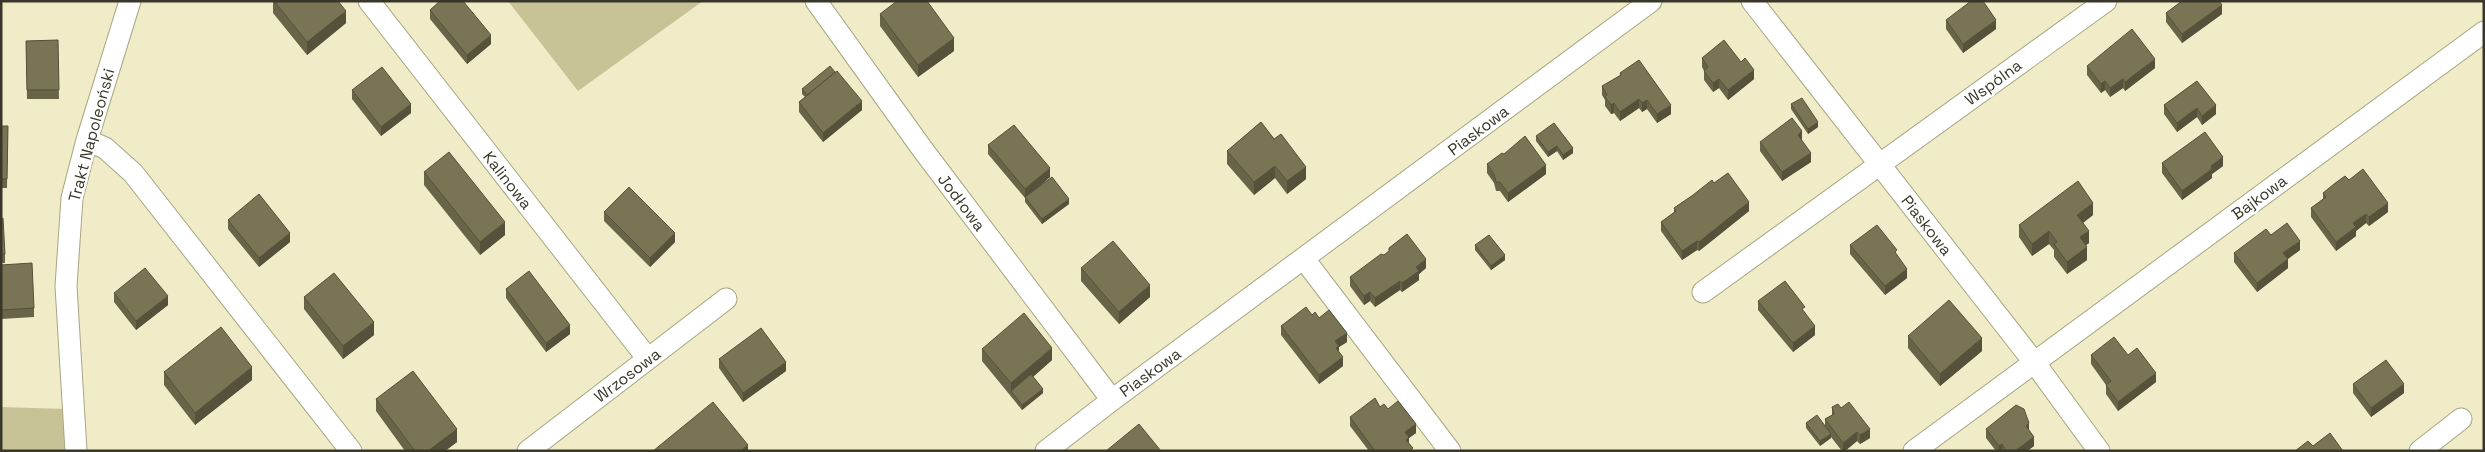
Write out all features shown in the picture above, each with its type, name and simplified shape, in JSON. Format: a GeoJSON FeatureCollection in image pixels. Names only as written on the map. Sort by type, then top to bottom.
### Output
{"type":"FeatureCollection","features":[{"type":"Feature","properties":{"kind":"street","name":"Trakt Napoleoński"},"geometry":{"type":"LineString","coordinates":[[76,451],[66,286],[72,198],[87,140],[130,1]]}},
{"type":"Feature","properties":{"kind":"street","name":"Kalinowa"},"geometry":{"type":"LineString","coordinates":[[369,1],[648,359]]}},
{"type":"Feature","properties":{"kind":"street","name":"Jodłowa"},"geometry":{"type":"LineString","coordinates":[[816,1],[923,150],[1112,400]]}},
{"type":"Feature","properties":{"kind":"street","name":"Piaskowa"},"geometry":{"type":"LineString","coordinates":[[1046,451],[1112,400],[1651,1]]}},
{"type":"Feature","properties":{"kind":"street","name":"Piaskowa"},"geometry":{"type":"LineString","coordinates":[[1752,1],[2034,362],[2098,451]]}},
{"type":"Feature","properties":{"kind":"street","name":"Wspólna"},"geometry":{"type":"LineString","coordinates":[[1703,292],[1879,163],[2106,1]]}},
{"type":"Feature","properties":{"kind":"street","name":"Bajkowa"},"geometry":{"type":"LineString","coordinates":[[1914,451],[2484,32]]}},
{"type":"Feature","properties":{"kind":"street"},"geometry":{"type":"LineString","coordinates":[[87,140],[104,148],[133,173],[351,451]]}},
{"type":"Feature","properties":{"kind":"street"},"geometry":{"type":"LineString","coordinates":[[1304,259],[1450,451]]}},
{"type":"Feature","properties":{"kind":"street","name":"Wrzosowa"},"geometry":{"type":"LineString","coordinates":[[528,451],[726,299]]}},
{"type":"Feature","properties":{"kind":"street"},"geometry":{"type":"LineString","coordinates":[[2420,451],[2461,419]]}},
{"type":"Feature","properties":{"kind":"shaded area"},"geometry":{"type":"Polygon","coordinates":[[[508,1],[703,1],[578,91],[508,1]]]}},
{"type":"Feature","properties":{"kind":"shaded area"},"geometry":{"type":"Polygon","coordinates":[[[1,407],[67,409],[69,451],[1,451],[1,407]]]}},
{"type":"Feature","properties":{"kind":"building"},"geometry":{"type":"Polygon","coordinates":[[[274,1],[338,1],[346,11],[307,42],[274,1]]]}},
{"type":"Feature","properties":{"kind":"building"},"geometry":{"type":"Polygon","coordinates":[[[440,1],[463,1],[491,35],[467,55],[430,10],[440,1]]]}},
{"type":"Feature","properties":{"kind":"building"},"geometry":{"type":"Polygon","coordinates":[[[897,1],[927,1],[954,38],[918,65],[880,14],[897,1]]]}},
{"type":"Feature","properties":{"kind":"building"},"geometry":{"type":"Polygon","coordinates":[[[1971,1],[1983,1],[1996,20],[1963,44],[1946,20],[1971,1]]]}},
{"type":"Feature","properties":{"kind":"building"},"geometry":{"type":"Polygon","coordinates":[[[2182,1],[2219,1],[2222,5],[2182,34],[2166,13],[2182,1]]]}},
{"type":"Feature","properties":{"kind":"building"},"geometry":{"type":"Polygon","coordinates":[[[2132,29],[2155,59],[2125,82],[2123,79],[2110,88],[2105,81],[2101,84],[2087,66],[2132,29]]]}},
{"type":"Feature","properties":{"kind":"building"},"geometry":{"type":"Polygon","coordinates":[[[58,40],[59,90],[27,90],[26,41],[58,40]]]}},
{"type":"Feature","properties":{"kind":"building"},"geometry":{"type":"Polygon","coordinates":[[[1724,40],[1741,62],[1745,58],[1754,70],[1728,90],[1719,79],[1713,83],[1704,71],[1708,67],[1702,58],[1724,40]]]}},
{"type":"Feature","properties":{"kind":"building"},"geometry":{"type":"Polygon","coordinates":[[[1639,60],[1671,105],[1657,114],[1647,100],[1642,103],[1639,99],[1620,112],[1614,103],[1611,105],[1605,97],[1607,95],[1602,86],[1621,75],[1620,73],[1639,60]]]}},
{"type":"Feature","properties":{"kind":"building"},"geometry":{"type":"Polygon","coordinates":[[[830,66],[835,72],[807,95],[802,89],[830,66]]]}},
{"type":"Feature","properties":{"kind":"building"},"geometry":{"type":"Polygon","coordinates":[[[382,67],[411,104],[381,127],[352,90],[382,67]]]}},
{"type":"Feature","properties":{"kind":"building"},"geometry":{"type":"Polygon","coordinates":[[[837,71],[862,101],[823,133],[799,102],[837,71]]]}},
{"type":"Feature","properties":{"kind":"building"},"geometry":{"type":"Polygon","coordinates":[[[2197,81],[2216,105],[2202,116],[2197,108],[2177,123],[2164,105],[2197,81]]]}},
{"type":"Feature","properties":{"kind":"building"},"geometry":{"type":"Polygon","coordinates":[[[1802,98],[1818,122],[1808,129],[1791,104],[1802,98]]]}},
{"type":"Feature","properties":{"kind":"building"},"geometry":{"type":"Polygon","coordinates":[[[1792,118],[1802,131],[1798,135],[1811,153],[1782,172],[1760,142],[1792,118]]]}},
{"type":"Feature","properties":{"kind":"building"},"geometry":{"type":"Polygon","coordinates":[[[1261,122],[1274,139],[1281,134],[1306,167],[1287,181],[1275,166],[1254,182],[1227,151],[1261,122]]]}},
{"type":"Feature","properties":{"kind":"building"},"geometry":{"type":"Polygon","coordinates":[[[1554,123],[1573,148],[1563,155],[1557,146],[1548,152],[1536,136],[1554,123]]]}},
{"type":"Feature","properties":{"kind":"building"},"geometry":{"type":"Polygon","coordinates":[[[1014,125],[1050,168],[1025,189],[988,145],[1014,125]]]}},
{"type":"Feature","properties":{"kind":"building"},"geometry":{"type":"Polygon","coordinates":[[[1,126],[8,126],[7,179],[1,179],[1,126]]]}},
{"type":"Feature","properties":{"kind":"building"},"geometry":{"type":"Polygon","coordinates":[[[2205,132],[2223,157],[2211,166],[2212,169],[2182,191],[2162,163],[2205,132]]]}},
{"type":"Feature","properties":{"kind":"building"},"geometry":{"type":"Polygon","coordinates":[[[1525,136],[1546,165],[1508,193],[1500,182],[1496,182],[1494,174],[1487,164],[1502,153],[1504,154],[1525,136]]]}},
{"type":"Feature","properties":{"kind":"building"},"geometry":{"type":"Polygon","coordinates":[[[449,152],[505,222],[480,242],[424,172],[449,152]]]}},
{"type":"Feature","properties":{"kind":"building"},"geometry":{"type":"Polygon","coordinates":[[[2363,169],[2388,203],[2369,217],[2366,214],[2353,223],[2356,227],[2336,242],[2311,208],[2326,197],[2323,193],[2334,184],[2345,176],[2349,180],[2363,169]]]}},
{"type":"Feature","properties":{"kind":"building"},"geometry":{"type":"Polygon","coordinates":[[[1728,173],[1749,202],[1699,242],[1697,241],[1682,251],[1661,222],[1676,211],[1674,208],[1712,180],[1714,183],[1728,173]]]}},
{"type":"Feature","properties":{"kind":"building"},"geometry":{"type":"Polygon","coordinates":[[[1052,177],[1069,199],[1042,219],[1025,197],[1052,177]]]}},
{"type":"Feature","properties":{"kind":"building"},"geometry":{"type":"Polygon","coordinates":[[[2078,181],[2093,203],[2077,215],[2089,231],[2080,237],[2087,247],[2067,262],[2054,244],[2057,242],[2049,231],[2032,244],[2019,225],[2078,181]]]}},
{"type":"Feature","properties":{"kind":"building"},"geometry":{"type":"Polygon","coordinates":[[[629,187],[675,233],[650,258],[604,212],[629,187]]]}},
{"type":"Feature","properties":{"kind":"building"},"geometry":{"type":"Polygon","coordinates":[[[259,194],[290,233],[259,258],[228,220],[259,194]]]}},
{"type":"Feature","properties":{"kind":"building"},"geometry":{"type":"Polygon","coordinates":[[[3,218],[5,254],[1,254],[1,219],[3,218]]]}},
{"type":"Feature","properties":{"kind":"building"},"geometry":{"type":"Polygon","coordinates":[[[2287,223],[2300,241],[2283,253],[2288,259],[2257,283],[2234,253],[2266,229],[2271,235],[2287,223]]]}},
{"type":"Feature","properties":{"kind":"building"},"geometry":{"type":"Polygon","coordinates":[[[1877,225],[1897,250],[1895,252],[1907,269],[1885,286],[1850,245],[1877,225]]]}},
{"type":"Feature","properties":{"kind":"building"},"geometry":{"type":"Polygon","coordinates":[[[1407,234],[1426,259],[1416,267],[1419,271],[1375,298],[1370,292],[1364,296],[1350,277],[1381,254],[1384,255],[1389,251],[1389,248],[1407,234]]]}},
{"type":"Feature","properties":{"kind":"building"},"geometry":{"type":"Polygon","coordinates":[[[1489,235],[1505,255],[1491,266],[1475,245],[1489,235]]]}},
{"type":"Feature","properties":{"kind":"building"},"geometry":{"type":"Polygon","coordinates":[[[1113,241],[1150,285],[1119,312],[1081,268],[1113,241]]]}},
{"type":"Feature","properties":{"kind":"building"},"geometry":{"type":"Polygon","coordinates":[[[32,263],[34,308],[1,310],[1,265],[32,263]]]}},
{"type":"Feature","properties":{"kind":"building"},"geometry":{"type":"Polygon","coordinates":[[[145,268],[168,296],[136,321],[114,293],[145,268]]]}},
{"type":"Feature","properties":{"kind":"building"},"geometry":{"type":"Polygon","coordinates":[[[529,271],[570,325],[546,343],[506,289],[529,271]]]}},
{"type":"Feature","properties":{"kind":"building"},"geometry":{"type":"Polygon","coordinates":[[[334,273],[374,322],[343,346],[304,297],[334,273]]]}},
{"type":"Feature","properties":{"kind":"building"},"geometry":{"type":"Polygon","coordinates":[[[1785,281],[1805,307],[1802,309],[1815,326],[1793,343],[1758,301],[1785,281]]]}},
{"type":"Feature","properties":{"kind":"building"},"geometry":{"type":"Polygon","coordinates":[[[1949,300],[1982,338],[1940,374],[1908,336],[1949,300]]]}},
{"type":"Feature","properties":{"kind":"building"},"geometry":{"type":"Polygon","coordinates":[[[1306,307],[1312,315],[1315,312],[1319,318],[1329,310],[1347,333],[1335,341],[1339,346],[1336,348],[1343,357],[1319,375],[1281,326],[1306,307]]]}},
{"type":"Feature","properties":{"kind":"building"},"geometry":{"type":"Polygon","coordinates":[[[1024,313],[1052,348],[1011,383],[982,349],[1024,313]]]}},
{"type":"Feature","properties":{"kind":"building"},"geometry":{"type":"Polygon","coordinates":[[[221,327],[252,367],[195,413],[164,372],[221,327]]]}},
{"type":"Feature","properties":{"kind":"building"},"geometry":{"type":"Polygon","coordinates":[[[761,328],[786,362],[743,393],[719,359],[761,328]]]}},
{"type":"Feature","properties":{"kind":"building"},"geometry":{"type":"Polygon","coordinates":[[[2114,337],[2128,355],[2137,348],[2156,373],[2118,402],[2106,385],[2111,381],[2091,355],[2114,337]]]}},
{"type":"Feature","properties":{"kind":"building"},"geometry":{"type":"Polygon","coordinates":[[[2386,360],[2404,384],[2371,408],[2353,384],[2386,360]]]}},
{"type":"Feature","properties":{"kind":"building"},"geometry":{"type":"Polygon","coordinates":[[[413,371],[457,429],[428,451],[415,451],[376,399],[413,371]]]}},
{"type":"Feature","properties":{"kind":"building"},"geometry":{"type":"Polygon","coordinates":[[[1031,374],[1043,389],[1022,405],[1011,391],[1031,374]]]}},
{"type":"Feature","properties":{"kind":"building"},"geometry":{"type":"Polygon","coordinates":[[[1375,398],[1380,407],[1384,404],[1388,409],[1398,401],[1416,424],[1405,432],[1409,437],[1406,440],[1413,448],[1410,451],[1375,451],[1350,417],[1375,398]]]}},
{"type":"Feature","properties":{"kind":"building"},"geometry":{"type":"Polygon","coordinates":[[[713,402],[748,445],[740,451],[653,451],[713,402]]]}},
{"type":"Feature","properties":{"kind":"building"},"geometry":{"type":"Polygon","coordinates":[[[1849,402],[1870,429],[1860,435],[1857,432],[1843,443],[1825,419],[1834,414],[1832,407],[1838,404],[1841,408],[1849,402]]]}},
{"type":"Feature","properties":{"kind":"building"},"geometry":{"type":"Polygon","coordinates":[[[2016,405],[2024,409],[2029,423],[2026,426],[2034,437],[2015,451],[2006,451],[2002,444],[1999,446],[1986,429],[2016,405]]]}},
{"type":"Feature","properties":{"kind":"building"},"geometry":{"type":"Polygon","coordinates":[[[1817,415],[1831,434],[1820,441],[1806,423],[1817,415]]]}},
{"type":"Feature","properties":{"kind":"building"},"geometry":{"type":"Polygon","coordinates":[[[1139,424],[1161,451],[1106,451],[1139,424]]]}},
{"type":"Feature","properties":{"kind":"building"},"geometry":{"type":"Polygon","coordinates":[[[2330,433],[2343,451],[2295,451],[2308,441],[2313,446],[2330,433]]]}}]}
